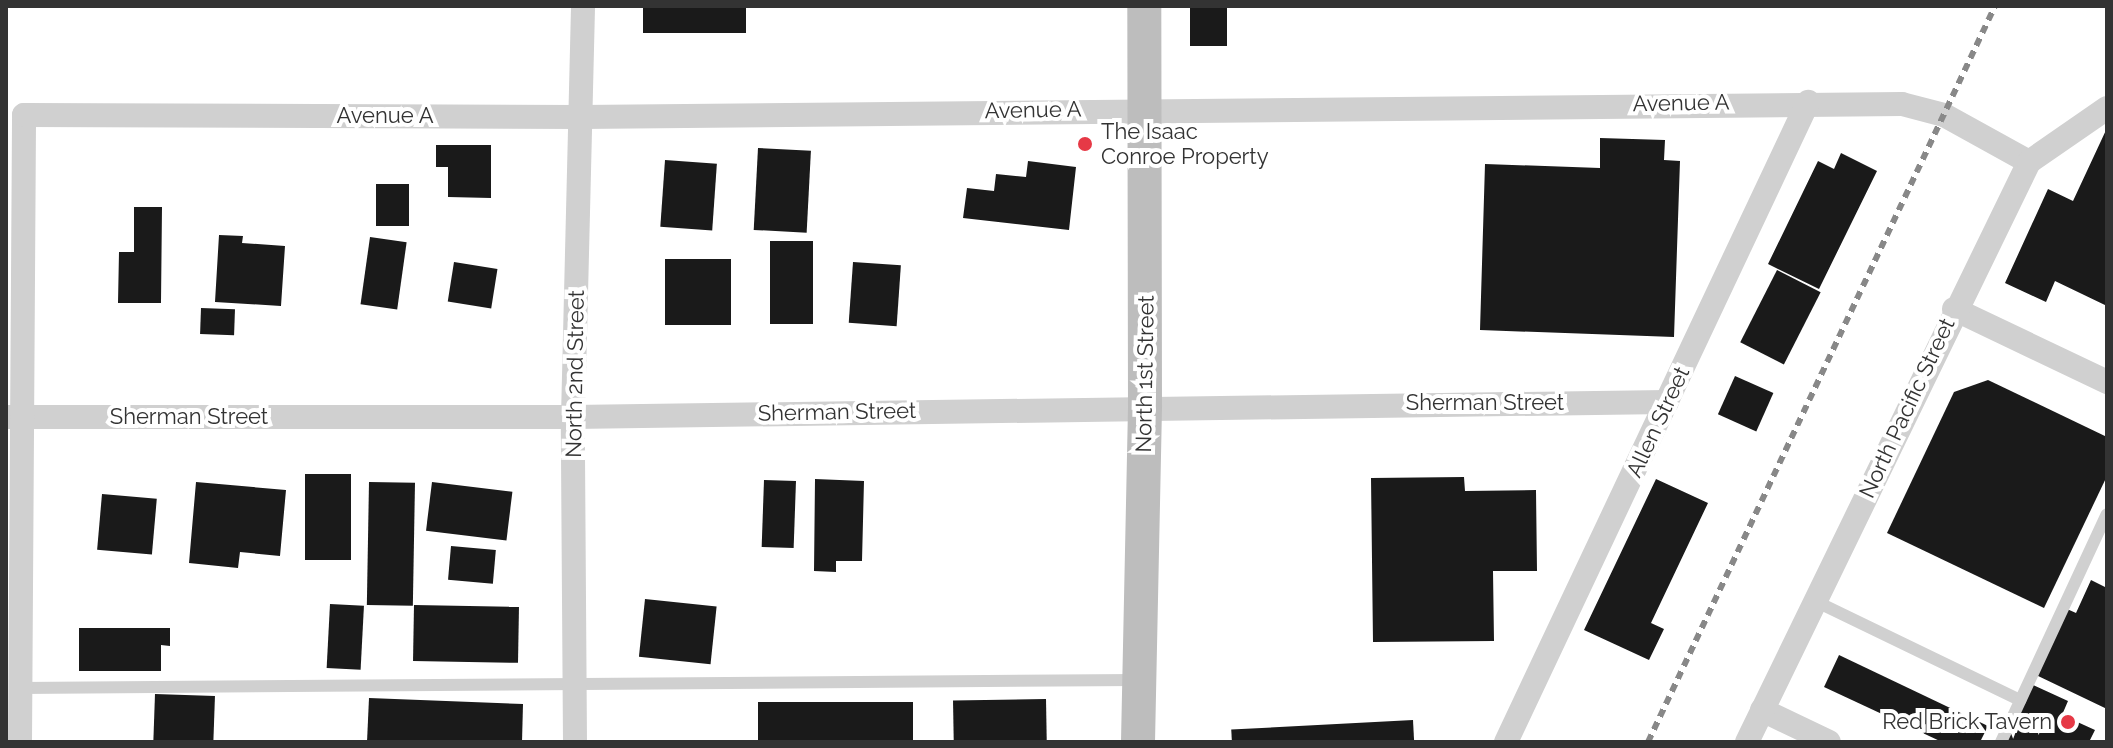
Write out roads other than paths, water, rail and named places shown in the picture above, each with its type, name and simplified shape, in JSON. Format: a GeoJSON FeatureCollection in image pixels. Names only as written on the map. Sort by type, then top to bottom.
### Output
{"type":"FeatureCollection","features":[{"type":"Feature","properties":{"kind":"street","name":"North 2nd Street"},"geometry":{"type":"LineString","coordinates":[[575,742],[573,417],[583,6]]}},
{"type":"Feature","properties":{"kind":"street","name":"North 1st Street"},"geometry":{"type":"LineString","coordinates":[[1138,742],[1145,405],[1147,109],[1144,6]]}},
{"type":"Feature","properties":{"kind":"street","name":"Avenue A"},"geometry":{"type":"LineString","coordinates":[[14,417],[24,115],[581,117],[1808,102],[1902,104],[1944,115],[2029,162]]}},
{"type":"Feature","properties":{"kind":"street","name":"Allen Street"},"geometry":{"type":"LineString","coordinates":[[1506,742],[1808,102]]}},
{"type":"Feature","properties":{"kind":"street","name":"North Pacific Street"},"geometry":{"type":"LineString","coordinates":[[1747,742],[1954,309],[2029,162],[2107,108]]}},
{"type":"Feature","properties":{"kind":"street"},"geometry":{"type":"LineString","coordinates":[[1954,309],[2107,382]]}},
{"type":"Feature","properties":{"kind":"street","name":"Sherman Street"},"geometry":{"type":"LineString","coordinates":[[14,417],[573,417],[1145,405],[1667,402]]}},
{"type":"Feature","properties":{"kind":"street"},"geometry":{"type":"LineString","coordinates":[[14,417],[20,742]]}},
{"type":"Feature","properties":{"kind":"street"},"geometry":{"type":"LineString","coordinates":[[1762,710],[1829,742]]}},
{"type":"Feature","properties":{"kind":"lane"},"geometry":{"type":"LineString","coordinates":[[2001,742],[2107,514]]}},
{"type":"Feature","properties":{"kind":"lane"},"geometry":{"type":"LineString","coordinates":[[1815,601],[2020,700]]}},
{"type":"Feature","properties":{"kind":"lane"},"geometry":{"type":"LineString","coordinates":[[20,688],[1140,680]]}},
{"type":"Feature","properties":{"kind":"railway"},"geometry":{"type":"LineString","coordinates":[[1648,742],[1995,6]]}},
{"type":"Feature","properties":{"kind":"place","name":"The Isaac Conroe Property"},"geometry":{"type":"Point","coordinates":[1085,144]}},
{"type":"Feature","properties":{"kind":"place","name":"Red Brick Tavern"},"geometry":{"type":"Point","coordinates":[2068,722]}}]}
